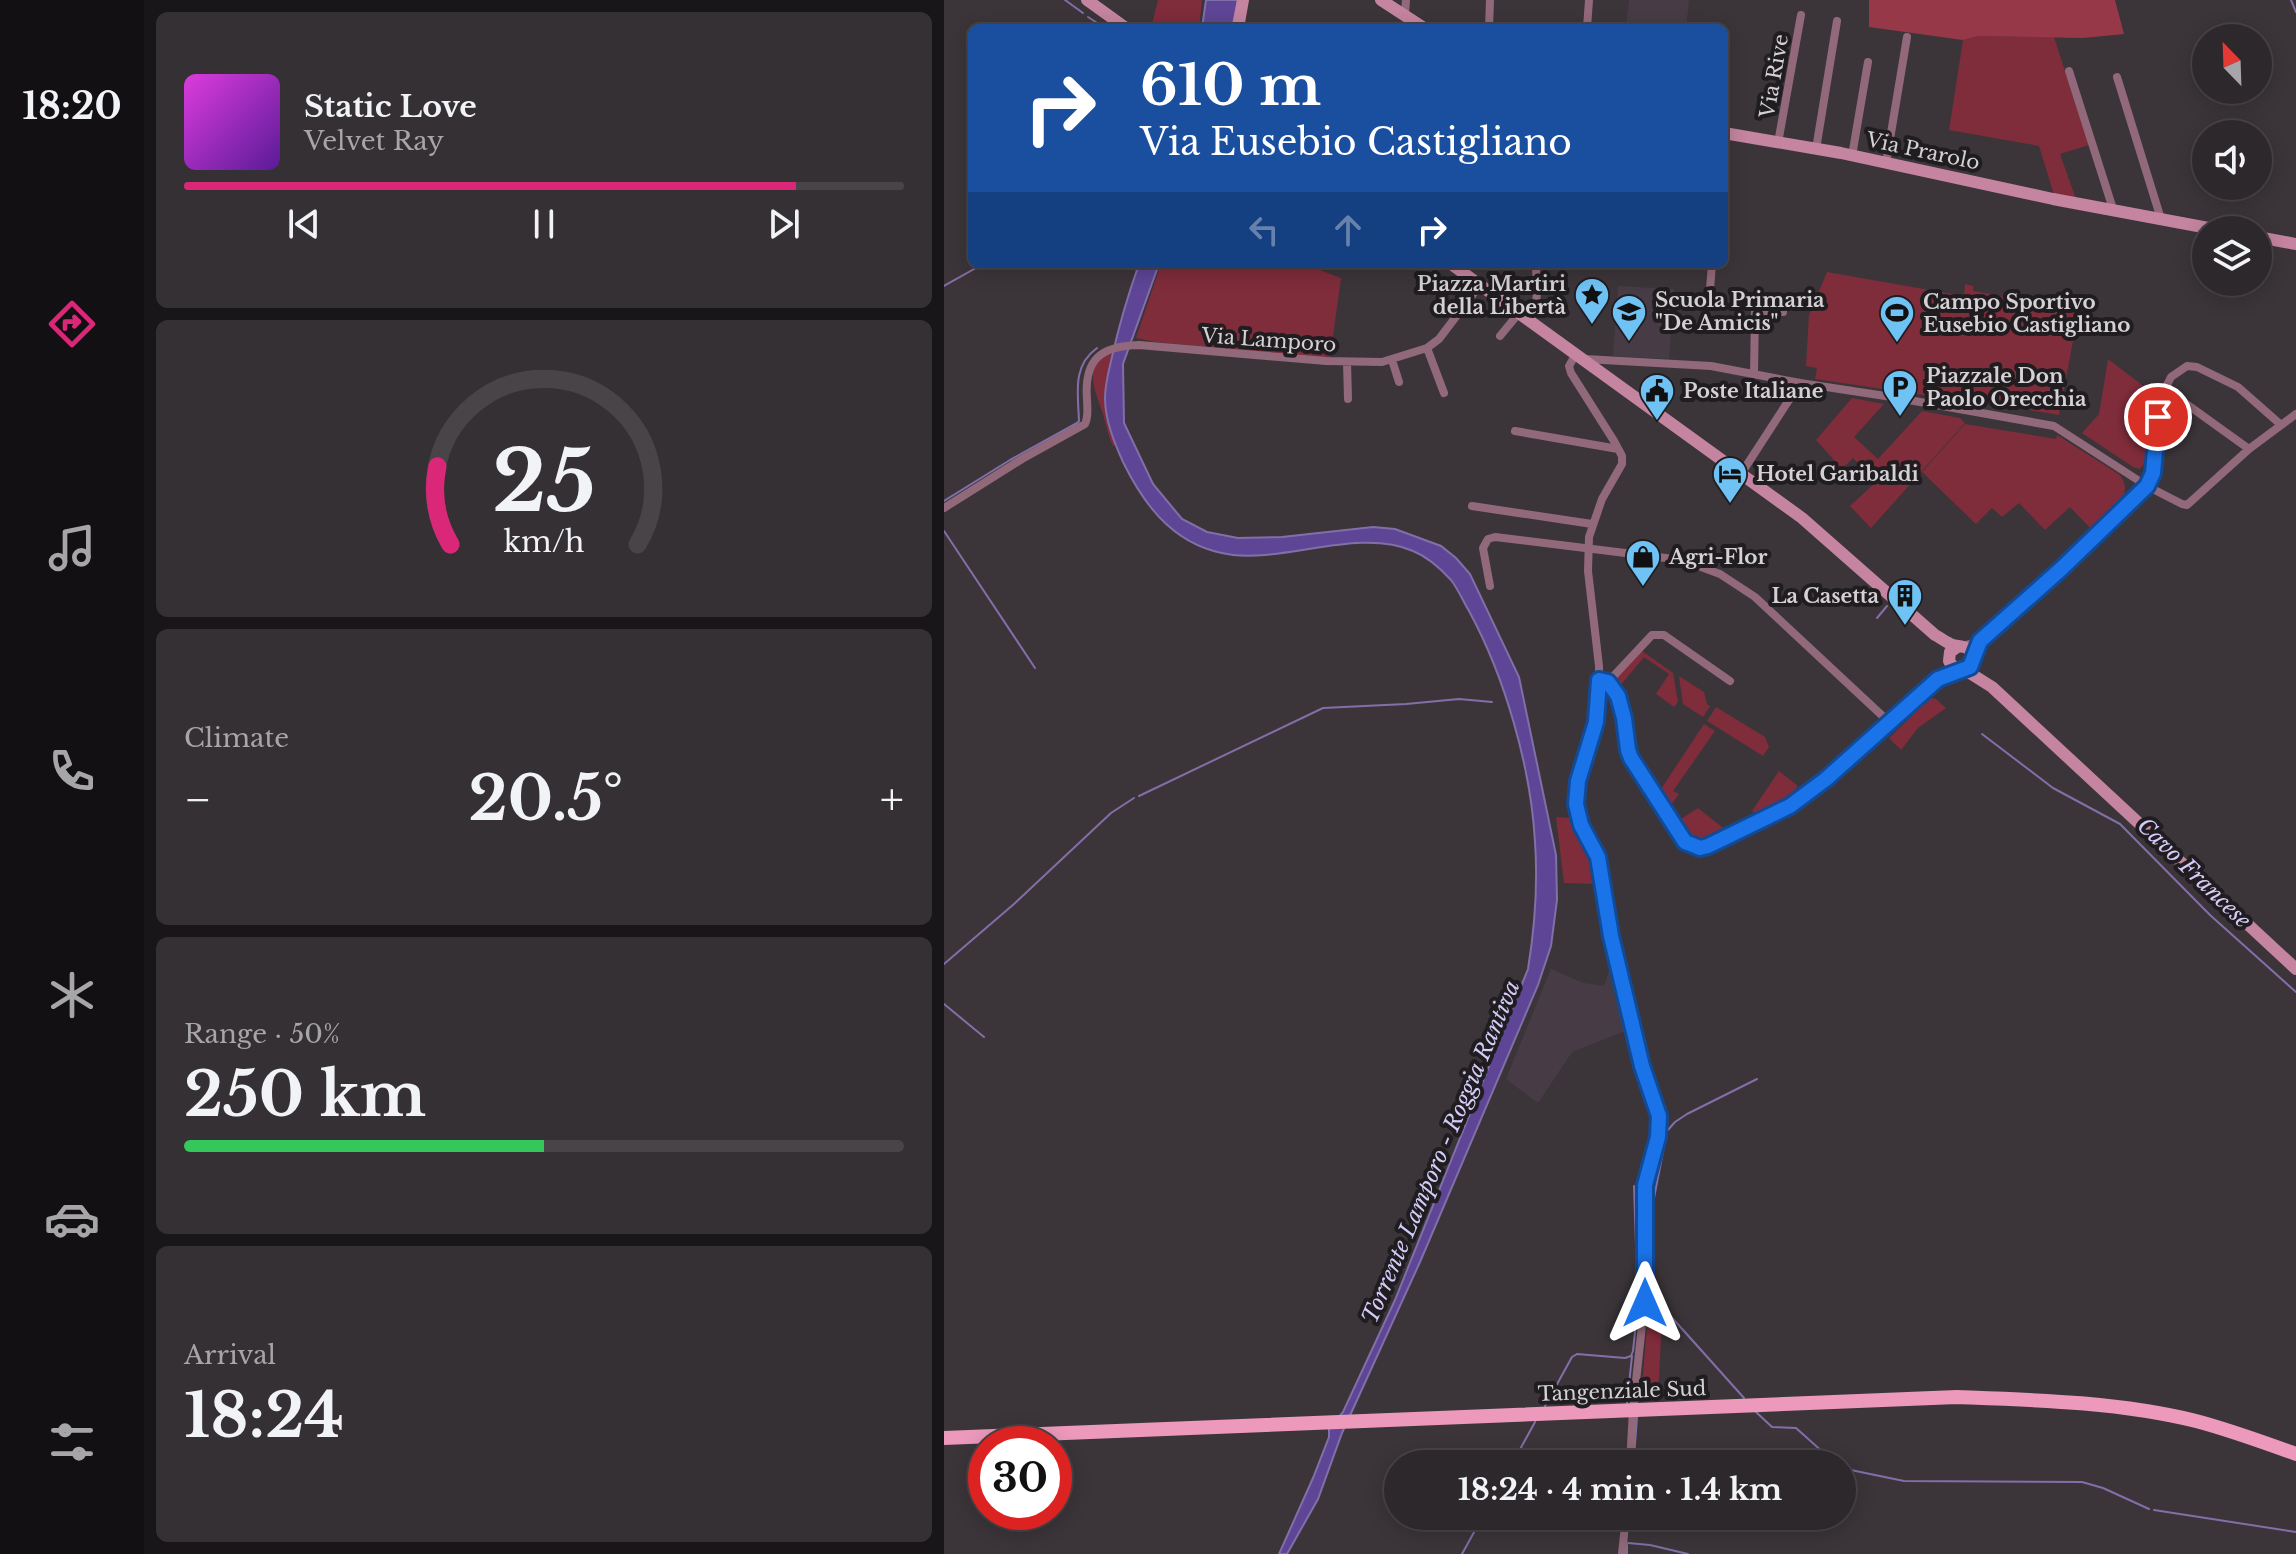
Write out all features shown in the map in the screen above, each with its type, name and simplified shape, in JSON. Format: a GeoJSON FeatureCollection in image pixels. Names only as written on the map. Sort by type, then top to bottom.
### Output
{"type":"FeatureCollection","features":[{"type":"Feature","properties":{"kind":"main road"},"geometry":{"type":"LineString","coordinates":[[1087,0],[1120,24]]}},
{"type":"Feature","properties":{"kind":"main road"},"geometry":{"type":"LineString","coordinates":[[1239,24],[1243,0]]}},
{"type":"Feature","properties":{"kind":"main road"},"geometry":{"type":"LineString","coordinates":[[1381,0],[1419,24]]}},
{"type":"Feature","properties":{"kind":"main road","name":"Via Prarolo"},"geometry":{"type":"LineString","coordinates":[[1728,134],[2192,225]]}},
{"type":"Feature","properties":{"kind":"main road"},"geometry":{"type":"LineString","coordinates":[[2272,240],[2296,244]]}},
{"type":"Feature","properties":{"kind":"main road"},"geometry":{"type":"LineString","coordinates":[[1457,268],[1802,518],[1961,658],[2296,969]]}},
{"type":"Feature","properties":{"kind":"main road","name":"Tangenziale Sud"},"geometry":{"type":"LineString","coordinates":[[944,1438],[1957,1397],[2087,1403],[2194,1421],[2239,1433],[2296,1454]]}},
{"type":"Feature","properties":{"kind":"street"},"geometry":{"type":"LineString","coordinates":[[1405,14],[1406,0]]}},
{"type":"Feature","properties":{"kind":"street"},"geometry":{"type":"LineString","coordinates":[[1489,24],[1490,0]]}},
{"type":"Feature","properties":{"kind":"street"},"geometry":{"type":"LineString","coordinates":[[1587,24],[1589,0]]}},
{"type":"Feature","properties":{"kind":"street","name":"Via Rive"},"geometry":{"type":"LineString","coordinates":[[1778,143],[1801,15]]}},
{"type":"Feature","properties":{"kind":"street"},"geometry":{"type":"LineString","coordinates":[[1816,149],[1837,21]]}},
{"type":"Feature","properties":{"kind":"street"},"geometry":{"type":"LineString","coordinates":[[1886,163],[1907,37]]}},
{"type":"Feature","properties":{"kind":"street"},"geometry":{"type":"LineString","coordinates":[[1852,156],[1868,62]]}},
{"type":"Feature","properties":{"kind":"street"},"geometry":{"type":"LineString","coordinates":[[2069,71],[2113,209]]}},
{"type":"Feature","properties":{"kind":"street"},"geometry":{"type":"LineString","coordinates":[[2117,77],[2161,219]]}},
{"type":"Feature","properties":{"kind":"street"},"geometry":{"type":"LineString","coordinates":[[1500,336],[1524,317],[1534,315],[1536,268]]}},
{"type":"Feature","properties":{"kind":"street"},"geometry":{"type":"LineString","coordinates":[[1710,289],[1712,268]]}},
{"type":"Feature","properties":{"kind":"street","name":"Via Lamporo"},"geometry":{"type":"LineString","coordinates":[[944,508],[1085,424],[1087,374],[1095,358],[1111,348],[1139,345],[1347,362],[1382,362],[1427,348],[1448,328],[1480,285]]}},
{"type":"Feature","properties":{"kind":"street"},"geometry":{"type":"LineString","coordinates":[[1754,374],[1755,311],[1783,312]]}},
{"type":"Feature","properties":{"kind":"street"},"geometry":{"type":"LineString","coordinates":[[1427,348],[1444,393]]}},
{"type":"Feature","properties":{"kind":"street"},"geometry":{"type":"LineString","coordinates":[[1631,1450],[1646,1287],[1645,1185],[1658,1137],[1659,1116],[1642,1066],[1611,936],[1598,857],[1581,825],[1576,804],[1578,781],[1596,722],[1603,681],[1588,548],[1592,524],[1602,499],[1622,464],[1618,449],[1569,366],[1580,356],[1711,366],[2054,426],[2147,486],[2187,505],[2249,449],[2296,414]]}},
{"type":"Feature","properties":{"kind":"street"},"geometry":{"type":"LineString","coordinates":[[1392,360],[1399,382]]}},
{"type":"Feature","properties":{"kind":"street"},"geometry":{"type":"LineString","coordinates":[[1347,362],[1348,399]]}},
{"type":"Feature","properties":{"kind":"street"},"geometry":{"type":"LineString","coordinates":[[1603,681],[1618,696],[1631,758],[1680,836],[1694,847],[1708,846],[1790,806],[1826,779],[2061,569],[2147,486],[2153,473],[2162,395],[2171,377],[2187,366],[2197,367],[2238,387],[2280,424]]}},
{"type":"Feature","properties":{"kind":"street"},"geometry":{"type":"LineString","coordinates":[[1741,474],[1800,383]]}},
{"type":"Feature","properties":{"kind":"street"},"geometry":{"type":"LineString","coordinates":[[2185,403],[2249,449]]}},
{"type":"Feature","properties":{"kind":"street"},"geometry":{"type":"LineString","coordinates":[[1515,431],[1618,449]]}},
{"type":"Feature","properties":{"kind":"street"},"geometry":{"type":"LineString","coordinates":[[1472,506],[1592,524]]}},
{"type":"Feature","properties":{"kind":"street"},"geometry":{"type":"LineString","coordinates":[[1490,586],[1483,548],[1488,539],[1495,537],[1682,560],[1720,574],[1755,597],[1889,722]]}},
{"type":"Feature","properties":{"kind":"street"},"geometry":{"type":"LineString","coordinates":[[1603,681],[1652,635],[1664,635],[1730,681]]}},
{"type":"Feature","properties":{"kind":"street"},"geometry":{"type":"LineString","coordinates":[[1961,658],[1980,641]]}},
{"type":"Feature","properties":{"kind":"street"},"geometry":{"type":"LineString","coordinates":[[1622,1554],[1625,1530]]}},
{"type":"Feature","properties":{"kind":"shaded area"},"geometry":{"type":"Polygon","coordinates":[[[1158,0],[1202,0],[1199,24],[1152,24],[1158,0]]]}},
{"type":"Feature","properties":{"kind":"shaded area"},"geometry":{"type":"Polygon","coordinates":[[[1206,0],[1238,0],[1233,24],[1203,24],[1206,0]]]}},
{"type":"Feature","properties":{"kind":"shaded area"},"geometry":{"type":"Polygon","coordinates":[[[1629,0],[1689,0],[1686,24],[1626,24],[1629,0]]]}},
{"type":"Feature","properties":{"kind":"shaded area"},"geometry":{"type":"Polygon","coordinates":[[[1869,0],[2115,0],[2124,34],[2083,38],[1978,36],[1963,40],[1869,27],[1869,0]]]}},
{"type":"Feature","properties":{"kind":"shaded area"},"geometry":{"type":"Polygon","coordinates":[[[1978,36],[2054,37],[2089,145],[2060,154],[2076,199],[2054,195],[2039,146],[1949,130],[1963,40],[1978,36]]]}},
{"type":"Feature","properties":{"kind":"shaded area"},"geometry":{"type":"Polygon","coordinates":[[[1138,268],[1158,268],[1123,364],[1124,423],[1153,484],[1182,519],[1207,532],[1238,538],[1282,537],[1373,527],[1395,529],[1441,546],[1470,574],[1519,677],[1556,855],[1557,900],[1551,946],[1538,985],[1420,1262],[1342,1433],[1318,1499],[1287,1554],[1279,1554],[1313,1478],[1329,1437],[1329,1429],[1343,1412],[1395,1300],[1528,969],[1536,890],[1532,814],[1522,754],[1494,665],[1456,587],[1434,563],[1413,551],[1371,543],[1254,556],[1233,555],[1195,544],[1166,524],[1153,510],[1132,479],[1113,439],[1105,398],[1107,377],[1138,268]]]}},
{"type":"Feature","properties":{"kind":"shaded area"},"geometry":{"type":"Polygon","coordinates":[[[1160,268],[1315,268],[1341,278],[1330,358],[1136,338],[1160,268]]]}},
{"type":"Feature","properties":{"kind":"shaded area"},"geometry":{"type":"Polygon","coordinates":[[[1827,272],[1964,296],[1965,284],[1973,286],[1973,291],[2079,310],[2059,415],[1815,379],[1817,368],[1806,366],[1809,315],[1827,272]]]}},
{"type":"Feature","properties":{"kind":"shaded area"},"geometry":{"type":"Polygon","coordinates":[[[1618,286],[1674,289],[1669,359],[1613,356],[1618,286]]]}},
{"type":"Feature","properties":{"kind":"shaded area"},"geometry":{"type":"Polygon","coordinates":[[[1113,353],[1106,399],[1113,446],[1093,379],[1097,364],[1113,353]]]}},
{"type":"Feature","properties":{"kind":"shaded area"},"geometry":{"type":"Polygon","coordinates":[[[2108,359],[2150,391],[2145,463],[2140,469],[2082,433],[2099,414],[2108,359]]]}},
{"type":"Feature","properties":{"kind":"shaded area"},"geometry":{"type":"Polygon","coordinates":[[[1852,398],[1884,404],[1854,437],[1878,459],[1922,411],[1960,418],[1965,423],[1871,528],[1850,506],[1877,481],[1869,472],[1873,462],[1869,459],[1858,463],[1853,458],[1842,469],[1816,440],[1852,398]]]}},
{"type":"Feature","properties":{"kind":"shaded area"},"geometry":{"type":"Polygon","coordinates":[[[1965,424],[2056,439],[2057,435],[2120,475],[2125,486],[2124,498],[2091,529],[2070,507],[2045,530],[2019,503],[2002,517],[1992,508],[1976,524],[1922,472],[1965,424]]]}},
{"type":"Feature","properties":{"kind":"shaded area"},"geometry":{"type":"Polygon","coordinates":[[[1642,651],[1673,673],[1678,702],[1674,707],[1656,694],[1669,674],[1644,657],[1620,686],[1613,680],[1642,651]]]}},
{"type":"Feature","properties":{"kind":"shaded area"},"geometry":{"type":"Polygon","coordinates":[[[1679,676],[1704,692],[1710,706],[1703,717],[1683,704],[1679,676]]]}},
{"type":"Feature","properties":{"kind":"shaded area"},"geometry":{"type":"Polygon","coordinates":[[[1930,698],[1946,708],[1918,728],[1901,750],[1889,738],[1930,698]]]}},
{"type":"Feature","properties":{"kind":"shaded area"},"geometry":{"type":"Polygon","coordinates":[[[1716,707],[1765,737],[1769,747],[1763,756],[1707,721],[1716,707]]]}},
{"type":"Feature","properties":{"kind":"shaded area"},"geometry":{"type":"Polygon","coordinates":[[[1704,724],[1715,731],[1673,791],[1679,794],[1669,808],[1661,796],[1661,789],[1704,724]]]}},
{"type":"Feature","properties":{"kind":"shaded area"},"geometry":{"type":"Polygon","coordinates":[[[1779,771],[1798,786],[1785,802],[1759,816],[1752,811],[1779,771]]]}},
{"type":"Feature","properties":{"kind":"shaded area"},"geometry":{"type":"Polygon","coordinates":[[[1698,808],[1727,831],[1704,841],[1694,840],[1676,822],[1698,808]]]}},
{"type":"Feature","properties":{"kind":"shaded area"},"geometry":{"type":"Polygon","coordinates":[[[1556,817],[1571,818],[1593,857],[1598,884],[1564,883],[1556,817]]]}},
{"type":"Feature","properties":{"kind":"shaded area"},"geometry":{"type":"Polygon","coordinates":[[[1613,957],[1630,1029],[1572,1052],[1538,1103],[1506,1079],[1551,969],[1583,983],[1604,986],[1613,957]]]}},
{"type":"Feature","properties":{"kind":"shaded area"},"geometry":{"type":"Polygon","coordinates":[[[1649,1303],[1662,1317],[1658,1398],[1641,1398],[1649,1303]]]}},
{"type":"Feature","properties":{"kind":"waterway"},"geometry":{"type":"LineString","coordinates":[[1065,0],[1083,13]]}},
{"type":"Feature","properties":{"kind":"waterway"},"geometry":{"type":"LineString","coordinates":[[2291,0],[2296,12]]}},
{"type":"Feature","properties":{"kind":"waterway"},"geometry":{"type":"LineString","coordinates":[[1088,17],[1099,24]]}},
{"type":"Feature","properties":{"kind":"waterway"},"geometry":{"type":"LineString","coordinates":[[944,286],[976,268]]}},
{"type":"Feature","properties":{"kind":"waterway"},"geometry":{"type":"LineString","coordinates":[[944,501],[1077,423],[1080,372],[1089,355],[1097,348]]}},
{"type":"Feature","properties":{"kind":"waterway"},"geometry":{"type":"LineString","coordinates":[[944,531],[1035,668]]}},
{"type":"Feature","properties":{"kind":"waterway"},"geometry":{"type":"LineString","coordinates":[[1877,618],[1887,606]]}},
{"type":"Feature","properties":{"kind":"waterway"},"geometry":{"type":"LineString","coordinates":[[1139,796],[1323,708],[1459,699],[1492,702]]}},
{"type":"Feature","properties":{"kind":"waterway","name":"Cavo Francese"},"geometry":{"type":"LineString","coordinates":[[1982,734],[2053,788],[2120,824],[2210,915],[2296,992]]}},
{"type":"Feature","properties":{"kind":"waterway"},"geometry":{"type":"LineString","coordinates":[[944,964],[1014,904],[1111,813],[1134,798]]}},
{"type":"Feature","properties":{"kind":"waterway"},"geometry":{"type":"LineString","coordinates":[[944,1004],[984,1037]]}},
{"type":"Feature","properties":{"kind":"waterway"},"geometry":{"type":"LineString","coordinates":[[1744,1398],[1658,1302],[1654,1287],[1654,1198],[1667,1131],[1687,1114],[1757,1079]]}},
{"type":"Feature","properties":{"kind":"waterway"},"geometry":{"type":"LineString","coordinates":[[1545,1406],[1572,1357],[1577,1354],[1631,1356],[1638,1303],[1634,1186]]}},
{"type":"Feature","properties":{"kind":"waterway"},"geometry":{"type":"LineString","coordinates":[[1627,1403],[1632,1356]]}},
{"type":"Feature","properties":{"kind":"waterway"},"geometry":{"type":"LineString","coordinates":[[1756,1412],[1772,1427],[1796,1428],[1821,1450]]}},
{"type":"Feature","properties":{"kind":"waterway"},"geometry":{"type":"LineString","coordinates":[[1635,1450],[1637,1417]]}},
{"type":"Feature","properties":{"kind":"waterway"},"geometry":{"type":"LineString","coordinates":[[1520,1450],[1535,1422]]}},
{"type":"Feature","properties":{"kind":"waterway"},"geometry":{"type":"LineString","coordinates":[[1856,1471],[1904,1481],[2082,1482],[2149,1509]]}},
{"type":"Feature","properties":{"kind":"waterway"},"geometry":{"type":"LineString","coordinates":[[2154,1510],[2296,1532]]}},
{"type":"Feature","properties":{"kind":"waterway"},"geometry":{"type":"LineString","coordinates":[[1462,1554],[1475,1530]]}},
{"type":"Feature","properties":{"kind":"waterway"},"geometry":{"type":"LineString","coordinates":[[1628,1543],[1688,1554]]}},
{"type":"Feature","properties":{"kind":"waterway"},"geometry":{"type":"LineString","coordinates":[[1627,1545],[1627,1554]]}},
{"type":"Feature","properties":{"kind":"place","name":"Piazza Martiri della Libertà"},"geometry":{"type":"Point","coordinates":[1592,326]}},
{"type":"Feature","properties":{"kind":"place","name":"Scuola Primaria \"De Amicis\""},"geometry":{"type":"Point","coordinates":[1629,343]}},
{"type":"Feature","properties":{"kind":"place","name":"Campo Sportivo Eusebio Castigliano"},"geometry":{"type":"Point","coordinates":[1897,344]}},
{"type":"Feature","properties":{"kind":"place","name":"Piazzale Don Paolo Orecchia"},"geometry":{"type":"Point","coordinates":[1900,418]}},
{"type":"Feature","properties":{"kind":"place","name":"Poste Italiane"},"geometry":{"type":"Point","coordinates":[1657,422]}},
{"type":"Feature","properties":{"kind":"place","name":"Hotel Garibaldi"},"geometry":{"type":"Point","coordinates":[1730,505]}},
{"type":"Feature","properties":{"kind":"place","name":"Agri-Flor"},"geometry":{"type":"Point","coordinates":[1643,588]}},
{"type":"Feature","properties":{"kind":"place","name":"La Casetta"},"geometry":{"type":"Point","coordinates":[1905,627]}},
{"type":"Feature","properties":{"kind":"route"},"geometry":{"type":"LineString","coordinates":[[1645,1303],[1645,1185],[1658,1137],[1659,1116],[1642,1066],[1607,920],[1598,857],[1581,825],[1576,804],[1578,781],[1596,722],[1599,680],[1608,682],[1616,692],[1632,760],[1674,827],[1685,842],[1694,847],[1708,846],[1790,806],[1826,779],[1938,679],[1970,667],[1980,641],[2147,486],[2153,473],[2158,417]]}},
{"type":"Feature","properties":{"kind":"water label","name":"Torrente Lamporo - Roggia Rantiva"},"geometry":{"type":"Point","coordinates":[1441,1152]}}]}
